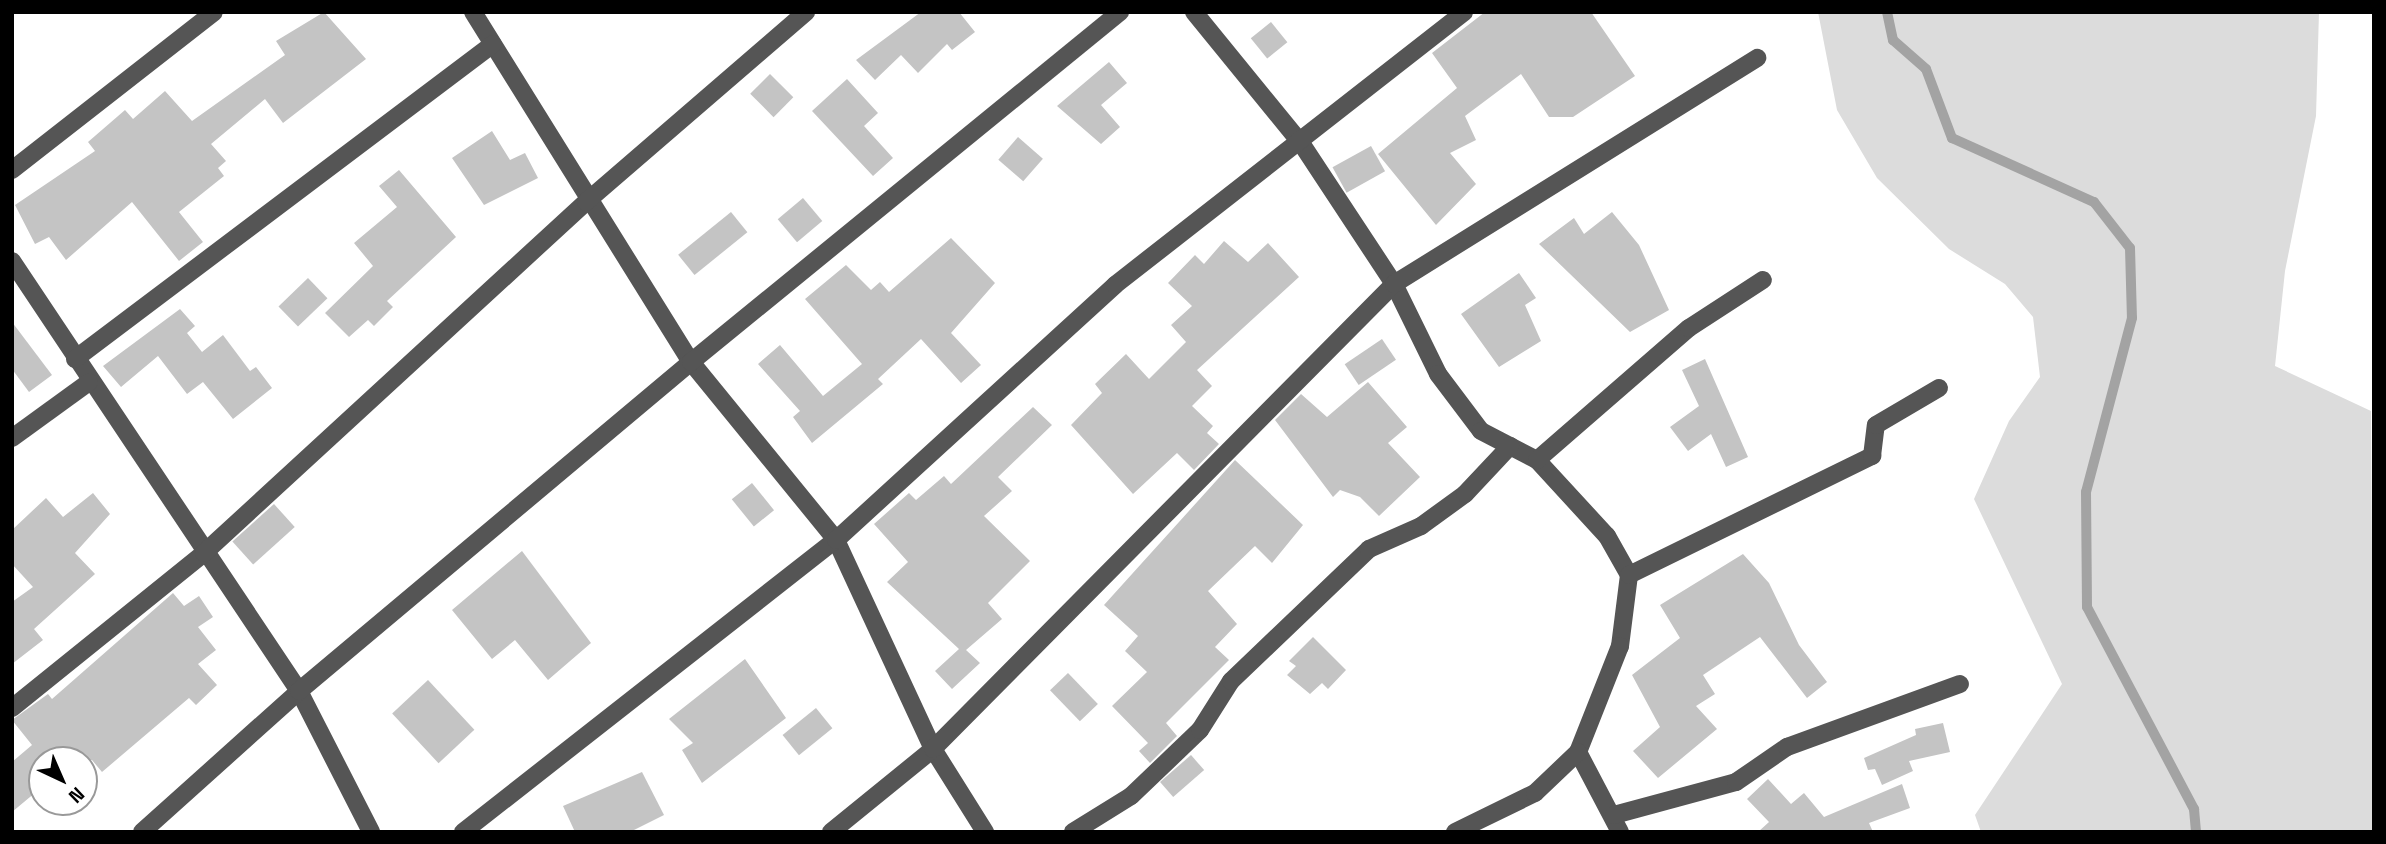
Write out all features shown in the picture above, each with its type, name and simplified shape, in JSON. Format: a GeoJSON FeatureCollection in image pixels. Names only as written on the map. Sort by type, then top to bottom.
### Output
{"type":"FeatureCollection","features":[{"type":"Feature","properties":{"kind":"street"},"geometry":{"type":"LineString","coordinates":[[12,170],[214,12]]}},
{"type":"Feature","properties":{"kind":"street"},"geometry":{"type":"LineString","coordinates":[[472,12],[586,202],[691,362],[835,540],[933,749],[985,832]]}},
{"type":"Feature","properties":{"kind":"street"},"geometry":{"type":"LineString","coordinates":[[12,708],[204,553],[586,202],[806,12]]}},
{"type":"Feature","properties":{"kind":"street"},"geometry":{"type":"LineString","coordinates":[[142,832],[299,691],[691,362],[1120,12]]}},
{"type":"Feature","properties":{"kind":"street"},"geometry":{"type":"LineString","coordinates":[[1194,12],[1301,143],[1394,284],[1438,374],[1481,431],[1537,460],[1607,536],[1629,575],[1620,646],[1578,752],[1535,793],[1455,832]]}},
{"type":"Feature","properties":{"kind":"street"},"geometry":{"type":"LineString","coordinates":[[463,832],[835,540],[1115,285],[1301,143],[1464,12]]}},
{"type":"Feature","properties":{"kind":"street"},"geometry":{"type":"LineString","coordinates":[[75,359],[493,44]]}},
{"type":"Feature","properties":{"kind":"street"},"geometry":{"type":"LineString","coordinates":[[831,832],[933,749],[1394,284],[1757,58]]}},
{"type":"Feature","properties":{"kind":"street"},"geometry":{"type":"LineString","coordinates":[[12,261],[89,382],[299,691],[371,832]]}},
{"type":"Feature","properties":{"kind":"street"},"geometry":{"type":"LineString","coordinates":[[1537,460],[1689,328],[1763,280]]}},
{"type":"Feature","properties":{"kind":"street"},"geometry":{"type":"LineString","coordinates":[[12,438],[89,382]]}},
{"type":"Feature","properties":{"kind":"street"},"geometry":{"type":"LineString","coordinates":[[1629,575],[1872,456],[1876,425],[1939,388]]}},
{"type":"Feature","properties":{"kind":"street"},"geometry":{"type":"LineString","coordinates":[[1073,832],[1131,796],[1180,749],[1231,681],[1369,550],[1432,518],[1510,446]]}},
{"type":"Feature","properties":{"kind":"street"},"geometry":{"type":"LineString","coordinates":[[1578,752],[1617,823],[1736,782],[1787,747],[1960,684]]}},
{"type":"Feature","properties":{"kind":"shaded area"},"geometry":{"type":"Polygon","coordinates":[[[1818,12],[2319,12],[2316,116],[2285,271],[2275,366],[2371,411],[2374,832],[1981,832],[1975,815],[2062,684],[1974,499],[2009,421],[2040,377],[2033,317],[2005,284],[1949,249],[1877,178],[1837,110],[1818,12]]]}},
{"type":"Feature","properties":{"kind":"building"},"geometry":{"type":"Polygon","coordinates":[[[324,12],[366,59],[283,123],[265,99],[211,144],[226,161],[218,168],[224,176],[179,212],[203,242],[179,261],[132,202],[66,260],[49,237],[35,244],[15,205],[95,151],[88,142],[125,110],[133,119],[165,91],[192,121],[285,55],[276,41],[324,12]]]}},
{"type":"Feature","properties":{"kind":"building"},"geometry":{"type":"Polygon","coordinates":[[[921,12],[959,12],[975,32],[952,50],[947,44],[918,73],[901,55],[875,80],[856,60],[921,12]]]}},
{"type":"Feature","properties":{"kind":"building"},"geometry":{"type":"Polygon","coordinates":[[[1485,12],[1591,12],[1635,76],[1573,117],[1549,117],[1521,74],[1465,116],[1476,140],[1450,153],[1476,184],[1436,225],[1378,154],[1457,88],[1432,53],[1485,12]]]}},
{"type":"Feature","properties":{"kind":"building"},"geometry":{"type":"Polygon","coordinates":[[[1271,22],[1287,42],[1267,59],[1251,38],[1271,22]]]}},
{"type":"Feature","properties":{"kind":"building"},"geometry":{"type":"Polygon","coordinates":[[[1109,62],[1127,83],[1101,105],[1120,127],[1101,144],[1057,106],[1109,62]]]}},
{"type":"Feature","properties":{"kind":"building"},"geometry":{"type":"Polygon","coordinates":[[[770,74],[793,97],[774,117],[750,94],[770,74]]]}},
{"type":"Feature","properties":{"kind":"building"},"geometry":{"type":"Polygon","coordinates":[[[847,79],[878,113],[864,126],[893,158],[873,176],[812,111],[847,79]]]}},
{"type":"Feature","properties":{"kind":"building"},"geometry":{"type":"Polygon","coordinates":[[[492,131],[510,160],[525,153],[538,178],[484,205],[452,158],[492,131]]]}},
{"type":"Feature","properties":{"kind":"building"},"geometry":{"type":"Polygon","coordinates":[[[1018,137],[1043,159],[1023,181],[998,160],[1018,137]]]}},
{"type":"Feature","properties":{"kind":"building"},"geometry":{"type":"Polygon","coordinates":[[[1371,146],[1385,171],[1347,193],[1333,167],[1371,146]]]}},
{"type":"Feature","properties":{"kind":"building"},"geometry":{"type":"Polygon","coordinates":[[[399,170],[456,237],[387,301],[393,307],[374,326],[368,320],[349,337],[325,313],[373,266],[354,243],[397,207],[379,186],[399,170]]]}},
{"type":"Feature","properties":{"kind":"building"},"geometry":{"type":"Polygon","coordinates":[[[803,198],[822,221],[797,242],[778,219],[803,198]]]}},
{"type":"Feature","properties":{"kind":"building"},"geometry":{"type":"Polygon","coordinates":[[[731,212],[747,232],[695,275],[678,255],[731,212]]]}},
{"type":"Feature","properties":{"kind":"building"},"geometry":{"type":"Polygon","coordinates":[[[1612,212],[1639,245],[1669,310],[1630,332],[1539,244],[1574,218],[1584,234],[1612,212]]]}},
{"type":"Feature","properties":{"kind":"building"},"geometry":{"type":"Polygon","coordinates":[[[951,238],[995,283],[951,333],[981,365],[961,383],[921,339],[878,379],[883,384],[812,443],[793,417],[800,411],[758,364],[780,345],[823,396],[862,364],[805,299],[846,265],[871,290],[880,282],[889,292],[951,238]]]}},
{"type":"Feature","properties":{"kind":"building"},"geometry":{"type":"Polygon","coordinates":[[[1224,241],[1248,262],[1268,243],[1299,277],[1197,370],[1212,386],[1192,406],[1213,426],[1207,433],[1219,444],[1194,470],[1177,453],[1133,494],[1071,425],[1102,393],[1095,384],[1126,354],[1149,379],[1186,342],[1171,325],[1192,306],[1168,283],[1195,255],[1204,264],[1224,241]]]}},
{"type":"Feature","properties":{"kind":"building"},"geometry":{"type":"Polygon","coordinates":[[[1519,273],[1536,298],[1525,305],[1541,341],[1499,367],[1461,314],[1519,273]]]}},
{"type":"Feature","properties":{"kind":"building"},"geometry":{"type":"Polygon","coordinates":[[[308,278],[327,298],[298,327],[279,306],[308,278]]]}},
{"type":"Feature","properties":{"kind":"building"},"geometry":{"type":"Polygon","coordinates":[[[180,309],[195,326],[187,333],[202,352],[223,335],[250,371],[256,367],[272,388],[233,419],[203,382],[187,394],[158,356],[121,387],[103,366],[180,309]]]}},
{"type":"Feature","properties":{"kind":"building"},"geometry":{"type":"Polygon","coordinates":[[[12,322],[52,375],[29,392],[12,369],[12,322]]]}},
{"type":"Feature","properties":{"kind":"building"},"geometry":{"type":"Polygon","coordinates":[[[1382,339],[1396,360],[1359,385],[1345,364],[1382,339]]]}},
{"type":"Feature","properties":{"kind":"building"},"geometry":{"type":"Polygon","coordinates":[[[1705,359],[1748,457],[1726,467],[1711,434],[1688,451],[1670,427],[1699,406],[1682,370],[1705,359]]]}},
{"type":"Feature","properties":{"kind":"building"},"geometry":{"type":"Polygon","coordinates":[[[1368,382],[1407,427],[1388,443],[1420,477],[1379,516],[1360,497],[1340,490],[1333,497],[1275,420],[1301,394],[1327,417],[1368,382]]]}},
{"type":"Feature","properties":{"kind":"building"},"geometry":{"type":"Polygon","coordinates":[[[1033,407],[1052,425],[998,477],[1012,491],[984,516],[1030,561],[988,603],[1002,619],[966,650],[980,663],[952,689],[935,671],[959,649],[887,582],[908,562],[874,524],[909,493],[916,500],[944,476],[951,484],[1033,407]]]}},
{"type":"Feature","properties":{"kind":"building"},"geometry":{"type":"Polygon","coordinates":[[[1235,460],[1303,525],[1272,563],[1255,546],[1208,591],[1237,624],[1215,647],[1229,660],[1166,723],[1177,736],[1150,763],[1139,751],[1148,743],[1112,706],[1147,672],[1125,651],[1138,636],[1104,605],[1235,460]]]}},
{"type":"Feature","properties":{"kind":"building"},"geometry":{"type":"Polygon","coordinates":[[[752,483],[774,510],[754,527],[732,499],[752,483]]]}},
{"type":"Feature","properties":{"kind":"building"},"geometry":{"type":"Polygon","coordinates":[[[93,493],[110,514],[75,553],[95,574],[34,629],[43,640],[12,664],[12,602],[33,587],[12,564],[12,530],[46,498],[63,517],[93,493]]]}},
{"type":"Feature","properties":{"kind":"building"},"geometry":{"type":"Polygon","coordinates":[[[274,504],[295,527],[253,565],[232,541],[274,504]]]}},
{"type":"Feature","properties":{"kind":"building"},"geometry":{"type":"Polygon","coordinates":[[[522,551],[591,643],[548,680],[515,640],[492,659],[452,610],[522,551]]]}},
{"type":"Feature","properties":{"kind":"building"},"geometry":{"type":"Polygon","coordinates":[[[1743,554],[1769,583],[1799,645],[1827,682],[1807,698],[1760,637],[1703,675],[1715,694],[1696,706],[1717,729],[1658,778],[1633,751],[1660,727],[1632,675],[1680,638],[1660,605],[1743,554]]]}},
{"type":"Feature","properties":{"kind":"building"},"geometry":{"type":"Polygon","coordinates":[[[173,593],[184,606],[199,596],[213,617],[198,627],[216,650],[198,664],[217,685],[196,705],[189,698],[102,772],[98,767],[98,746],[31,746],[12,720],[48,694],[52,699],[173,593]]]}},
{"type":"Feature","properties":{"kind":"building"},"geometry":{"type":"Polygon","coordinates":[[[1313,637],[1346,670],[1328,689],[1322,683],[1310,694],[1287,675],[1296,666],[1289,661],[1313,637]]]}},
{"type":"Feature","properties":{"kind":"building"},"geometry":{"type":"Polygon","coordinates":[[[745,659],[786,718],[702,783],[682,750],[693,743],[669,719],[745,659]]]}},
{"type":"Feature","properties":{"kind":"building"},"geometry":{"type":"Polygon","coordinates":[[[1068,673],[1098,704],[1080,721],[1050,690],[1068,673]]]}},
{"type":"Feature","properties":{"kind":"building"},"geometry":{"type":"Polygon","coordinates":[[[428,680],[474,730],[439,763],[392,713],[428,680]]]}},
{"type":"Feature","properties":{"kind":"building"},"geometry":{"type":"Polygon","coordinates":[[[816,708],[832,728],[799,755],[783,735],[816,708]]]}},
{"type":"Feature","properties":{"kind":"building"},"geometry":{"type":"Polygon","coordinates":[[[1943,723],[1950,752],[1909,761],[1913,771],[1882,785],[1875,769],[1868,770],[1864,758],[1916,735],[1915,729],[1943,723]]]}},
{"type":"Feature","properties":{"kind":"building"},"geometry":{"type":"Polygon","coordinates":[[[28,748],[28,799],[12,812],[12,762],[28,748]]]}},
{"type":"Feature","properties":{"kind":"building"},"geometry":{"type":"Polygon","coordinates":[[[1191,755],[1204,770],[1173,797],[1160,782],[1191,755]]]}},
{"type":"Feature","properties":{"kind":"building"},"geometry":{"type":"Polygon","coordinates":[[[642,772],[664,815],[630,832],[575,832],[563,806],[642,772]]]}},
{"type":"Feature","properties":{"kind":"building"},"geometry":{"type":"Polygon","coordinates":[[[1768,779],[1791,804],[1804,793],[1824,817],[1902,784],[1910,808],[1869,823],[1873,832],[1758,832],[1769,822],[1747,799],[1768,779]]]}},
{"type":"Feature","properties":{"kind":"waterway"},"geometry":{"type":"LineString","coordinates":[[1887,12],[1893,40],[1926,69],[1952,138],[2094,202],[2130,248],[2132,318],[2086,492],[2087,607],[2194,809],[2196,832]]}}]}
